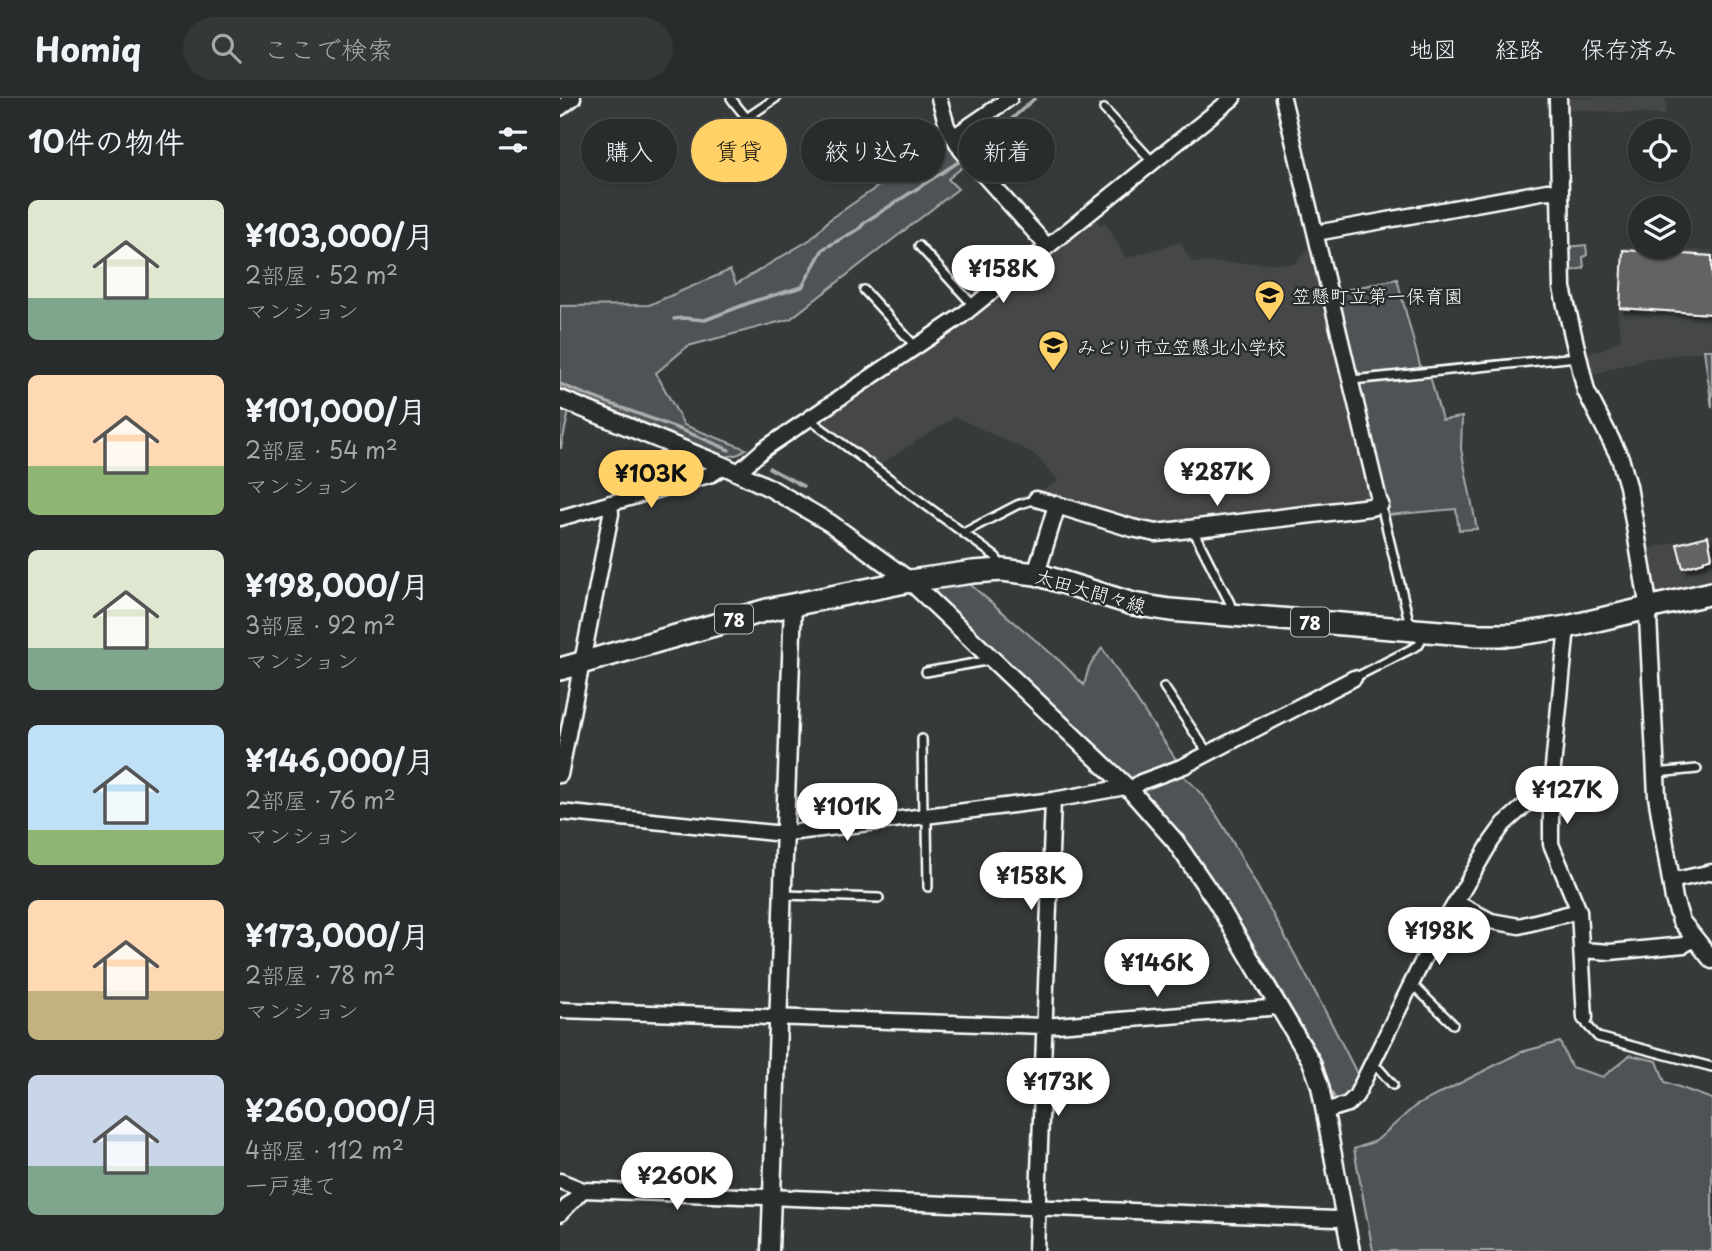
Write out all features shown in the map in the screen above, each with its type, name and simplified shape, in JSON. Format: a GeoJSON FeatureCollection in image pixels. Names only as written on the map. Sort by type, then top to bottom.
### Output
{"type":"FeatureCollection","features":[{"type":"Feature","properties":{"kind":"main road","name":"太田大間々線"},"geometry":{"type":"LineString","coordinates":[[560,669],[793,604],[910,581],[1002,570],[1036,574],[1133,604],[1170,610],[1503,635],[1567,628],[1712,593]]}},
{"type":"Feature","properties":{"kind":"street"},"geometry":{"type":"LineString","coordinates":[[560,108],[573,98]]}},
{"type":"Feature","properties":{"kind":"street"},"geometry":{"type":"LineString","coordinates":[[939,98],[953,137],[975,168],[1047,246]]}},
{"type":"Feature","properties":{"kind":"street"},"geometry":{"type":"LineString","coordinates":[[953,137],[1010,98]]}},
{"type":"Feature","properties":{"kind":"street"},"geometry":{"type":"LineString","coordinates":[[560,518],[731,469],[753,457],[974,306],[1233,98]]}},
{"type":"Feature","properties":{"kind":"street"},"geometry":{"type":"LineString","coordinates":[[1035,499],[1145,532],[1193,529],[1380,504],[1283,98]]}},
{"type":"Feature","properties":{"kind":"street"},"geometry":{"type":"LineString","coordinates":[[1558,98],[1561,278],[1586,391],[1620,458],[1627,478],[1648,609],[1656,773],[1671,881],[1681,921],[1712,960]]}},
{"type":"Feature","properties":{"kind":"street"},"geometry":{"type":"LineString","coordinates":[[1316,233],[1475,203],[1547,191],[1560,192]]}},
{"type":"Feature","properties":{"kind":"street"},"geometry":{"type":"LineString","coordinates":[[560,399],[731,469],[810,510],[910,581],[1127,788],[1175,841],[1210,891],[1311,1061],[1320,1086],[1351,1251]]}},
{"type":"Feature","properties":{"kind":"street"},"geometry":{"type":"LineString","coordinates":[[560,775],[611,514],[610,503]]}},
{"type":"Feature","properties":{"kind":"street"},"geometry":{"type":"LineString","coordinates":[[1036,574],[1057,505]]}},
{"type":"Feature","properties":{"kind":"street"},"geometry":{"type":"LineString","coordinates":[[770,1251],[793,604]]}},
{"type":"Feature","properties":{"kind":"street"},"geometry":{"type":"LineString","coordinates":[[1567,628],[1551,787],[1550,845],[1579,912],[1585,1018]]}},
{"type":"Feature","properties":{"kind":"street"},"geometry":{"type":"LineString","coordinates":[[560,812],[786,832],[1053,800],[1127,788],[1184,766],[1354,678]]}},
{"type":"Feature","properties":{"kind":"street"},"geometry":{"type":"LineString","coordinates":[[1325,1111],[1353,1101],[1429,948],[1497,833],[1525,804],[1542,790],[1551,787]]}},
{"type":"Feature","properties":{"kind":"street"},"geometry":{"type":"LineString","coordinates":[[1036,1251],[1053,800]]}},
{"type":"Feature","properties":{"kind":"street"},"geometry":{"type":"LineString","coordinates":[[1671,881],[1712,872]]}},
{"type":"Feature","properties":{"kind":"street"},"geometry":{"type":"LineString","coordinates":[[1457,903],[1491,921],[1519,926],[1579,912]]}},
{"type":"Feature","properties":{"kind":"street"},"geometry":{"type":"LineString","coordinates":[[1582,950],[1610,952],[1684,945],[1693,938]]}},
{"type":"Feature","properties":{"kind":"street"},"geometry":{"type":"LineString","coordinates":[[560,1010],[1044,1026],[1269,1008],[1278,1004]]}},
{"type":"Feature","properties":{"kind":"street"},"geometry":{"type":"LineString","coordinates":[[560,1181],[583,1190],[1037,1209],[1336,1219],[1345,1217]]}},
{"type":"Feature","properties":{"kind":"street"},"geometry":{"type":"LineString","coordinates":[[560,1214],[583,1190]]}},
{"type":"Feature","properties":{"kind":"lane"},"geometry":{"type":"LineString","coordinates":[[731,98],[748,117],[776,98]]}},
{"type":"Feature","properties":{"kind":"lane"},"geometry":{"type":"LineString","coordinates":[[1104,109],[1153,162]]}},
{"type":"Feature","properties":{"kind":"lane"},"geometry":{"type":"LineString","coordinates":[[919,246],[974,306]]}},
{"type":"Feature","properties":{"kind":"lane"},"geometry":{"type":"LineString","coordinates":[[864,290],[916,347]]}},
{"type":"Feature","properties":{"kind":"lane"},"geometry":{"type":"LineString","coordinates":[[1352,380],[1577,357]]}},
{"type":"Feature","properties":{"kind":"lane"},"geometry":{"type":"LineString","coordinates":[[809,419],[996,558],[1002,570]]}},
{"type":"Feature","properties":{"kind":"lane"},"geometry":{"type":"LineString","coordinates":[[963,533],[1017,505],[1035,499]]}},
{"type":"Feature","properties":{"kind":"lane"},"geometry":{"type":"LineString","coordinates":[[1354,678],[1419,645],[1380,504]]}},
{"type":"Feature","properties":{"kind":"lane"},"geometry":{"type":"LineString","coordinates":[[1193,529],[1230,603],[1232,615]]}},
{"type":"Feature","properties":{"kind":"lane"},"geometry":{"type":"LineString","coordinates":[[926,672],[992,660]]}},
{"type":"Feature","properties":{"kind":"lane"},"geometry":{"type":"LineString","coordinates":[[1164,687],[1208,754]]}},
{"type":"Feature","properties":{"kind":"lane"},"geometry":{"type":"LineString","coordinates":[[922,739],[923,816],[927,823],[928,887]]}},
{"type":"Feature","properties":{"kind":"lane"},"geometry":{"type":"LineString","coordinates":[[1656,773],[1697,769]]}},
{"type":"Feature","properties":{"kind":"lane"},"geometry":{"type":"LineString","coordinates":[[783,895],[879,898]]}},
{"type":"Feature","properties":{"kind":"lane"},"geometry":{"type":"LineString","coordinates":[[1410,986],[1418,990],[1454,1024]]}},
{"type":"Feature","properties":{"kind":"lane"},"geometry":{"type":"LineString","coordinates":[[1585,1018],[1587,1025],[1598,1037],[1712,1067]]}},
{"type":"Feature","properties":{"kind":"lane"},"geometry":{"type":"LineString","coordinates":[[1371,1066],[1379,1069],[1393,1085]]}},
{"type":"Feature","properties":{"kind":"shaded area"},"geometry":{"type":"Polygon","coordinates":[[[1564,98],[1666,98],[1665,115],[1564,109],[1564,98]]]}},
{"type":"Feature","properties":{"kind":"shaded area"},"geometry":{"type":"Polygon","coordinates":[[[949,143],[959,157],[959,170],[948,179],[958,189],[790,319],[688,346],[656,373],[684,425],[746,449],[739,454],[727,457],[560,388],[560,306],[649,305],[730,270],[736,284],[811,239],[829,220],[884,182],[945,182],[945,145],[949,143]]]}},
{"type":"Feature","properties":{"kind":"shaded area","name":"みどり市立笠懸北小学校"},"geometry":{"type":"Polygon","coordinates":[[[1095,217],[1100,225],[1105,222],[1126,258],[1180,242],[1192,262],[1294,264],[1313,244],[1372,496],[1369,499],[1151,525],[1041,493],[1040,491],[1059,481],[1033,453],[955,417],[878,466],[821,424],[820,421],[957,329],[1095,217]]]}},
{"type":"Feature","properties":{"kind":"shaded area"},"geometry":{"type":"Polygon","coordinates":[[[1586,245],[1584,268],[1567,272],[1566,247],[1586,245]]]}},
{"type":"Feature","properties":{"kind":"shaded area"},"geometry":{"type":"Polygon","coordinates":[[[1622,247],[1628,247],[1628,259],[1691,259],[1691,250],[1712,251],[1712,350],[1644,359],[1587,376],[1581,353],[1601,350],[1621,339],[1618,319],[1622,247]]]}},
{"type":"Feature","properties":{"kind":"shaded area"},"geometry":{"type":"Polygon","coordinates":[[[1397,279],[1421,369],[1362,374],[1354,369],[1336,292],[1397,279]]]}},
{"type":"Feature","properties":{"kind":"shaded area"},"geometry":{"type":"Polygon","coordinates":[[[1704,350],[1712,350],[1712,408],[1704,350]]]}},
{"type":"Feature","properties":{"kind":"shaded area"},"geometry":{"type":"Polygon","coordinates":[[[1430,376],[1442,420],[1462,417],[1461,449],[1477,529],[1459,530],[1456,509],[1388,515],[1358,385],[1361,382],[1430,376]]]}},
{"type":"Feature","properties":{"kind":"shaded area"},"geometry":{"type":"Polygon","coordinates":[[[560,406],[569,411],[561,448],[560,448],[560,406]]]}},
{"type":"Feature","properties":{"kind":"shaded area"},"geometry":{"type":"Polygon","coordinates":[[[676,453],[708,466],[708,469],[668,482],[676,453]]]}},
{"type":"Feature","properties":{"kind":"shaded area"},"geometry":{"type":"Polygon","coordinates":[[[1712,534],[1712,584],[1658,599],[1653,594],[1646,549],[1712,534]]]}},
{"type":"Feature","properties":{"kind":"shaded area"},"geometry":{"type":"Polygon","coordinates":[[[965,580],[1084,685],[1089,667],[1102,648],[1179,764],[1161,767],[1134,779],[1129,778],[936,593],[939,583],[965,580]]]}},
{"type":"Feature","properties":{"kind":"shaded area"},"geometry":{"type":"Polygon","coordinates":[[[1179,773],[1209,804],[1226,830],[1360,1080],[1356,1091],[1339,1102],[1332,1093],[1319,1055],[1237,918],[1193,852],[1143,790],[1179,773]]]}},
{"type":"Feature","properties":{"kind":"shaded area"},"geometry":{"type":"Polygon","coordinates":[[[1560,1042],[1571,1067],[1603,1077],[1630,1055],[1657,1061],[1665,1082],[1712,1099],[1712,1251],[1373,1251],[1354,1149],[1376,1141],[1415,1106],[1521,1052],[1560,1042]]]}},
{"type":"Feature","properties":{"kind":"building"},"geometry":{"type":"Polygon","coordinates":[[[1623,250],[1628,250],[1628,259],[1691,259],[1691,255],[1712,256],[1712,314],[1620,308],[1623,250]]]}},
{"type":"Feature","properties":{"kind":"building"},"geometry":{"type":"Polygon","coordinates":[[[1708,536],[1712,557],[1683,568],[1677,544],[1708,536]]]}},
{"type":"Feature","properties":{"kind":"waterway"},"geometry":{"type":"LineString","coordinates":[[1012,119],[1035,98]]}},
{"type":"Feature","properties":{"kind":"waterway"},"geometry":{"type":"LineString","coordinates":[[674,319],[705,320],[754,301],[802,287],[823,249],[859,229],[865,222],[959,162]]}},
{"type":"Feature","properties":{"kind":"waterway"},"geometry":{"type":"LineString","coordinates":[[560,384],[729,450]]}},
{"type":"Feature","properties":{"kind":"waterway"},"geometry":{"type":"LineString","coordinates":[[769,468],[803,486]]}},
{"type":"Feature","properties":{"kind":"place","name":"笠懸町立第一保育園"},"geometry":{"type":"Point","coordinates":[1269,322]}},
{"type":"Feature","properties":{"kind":"place","name":"みどり市立笠懸北小学校"},"geometry":{"type":"Point","coordinates":[1054,373]}}]}
